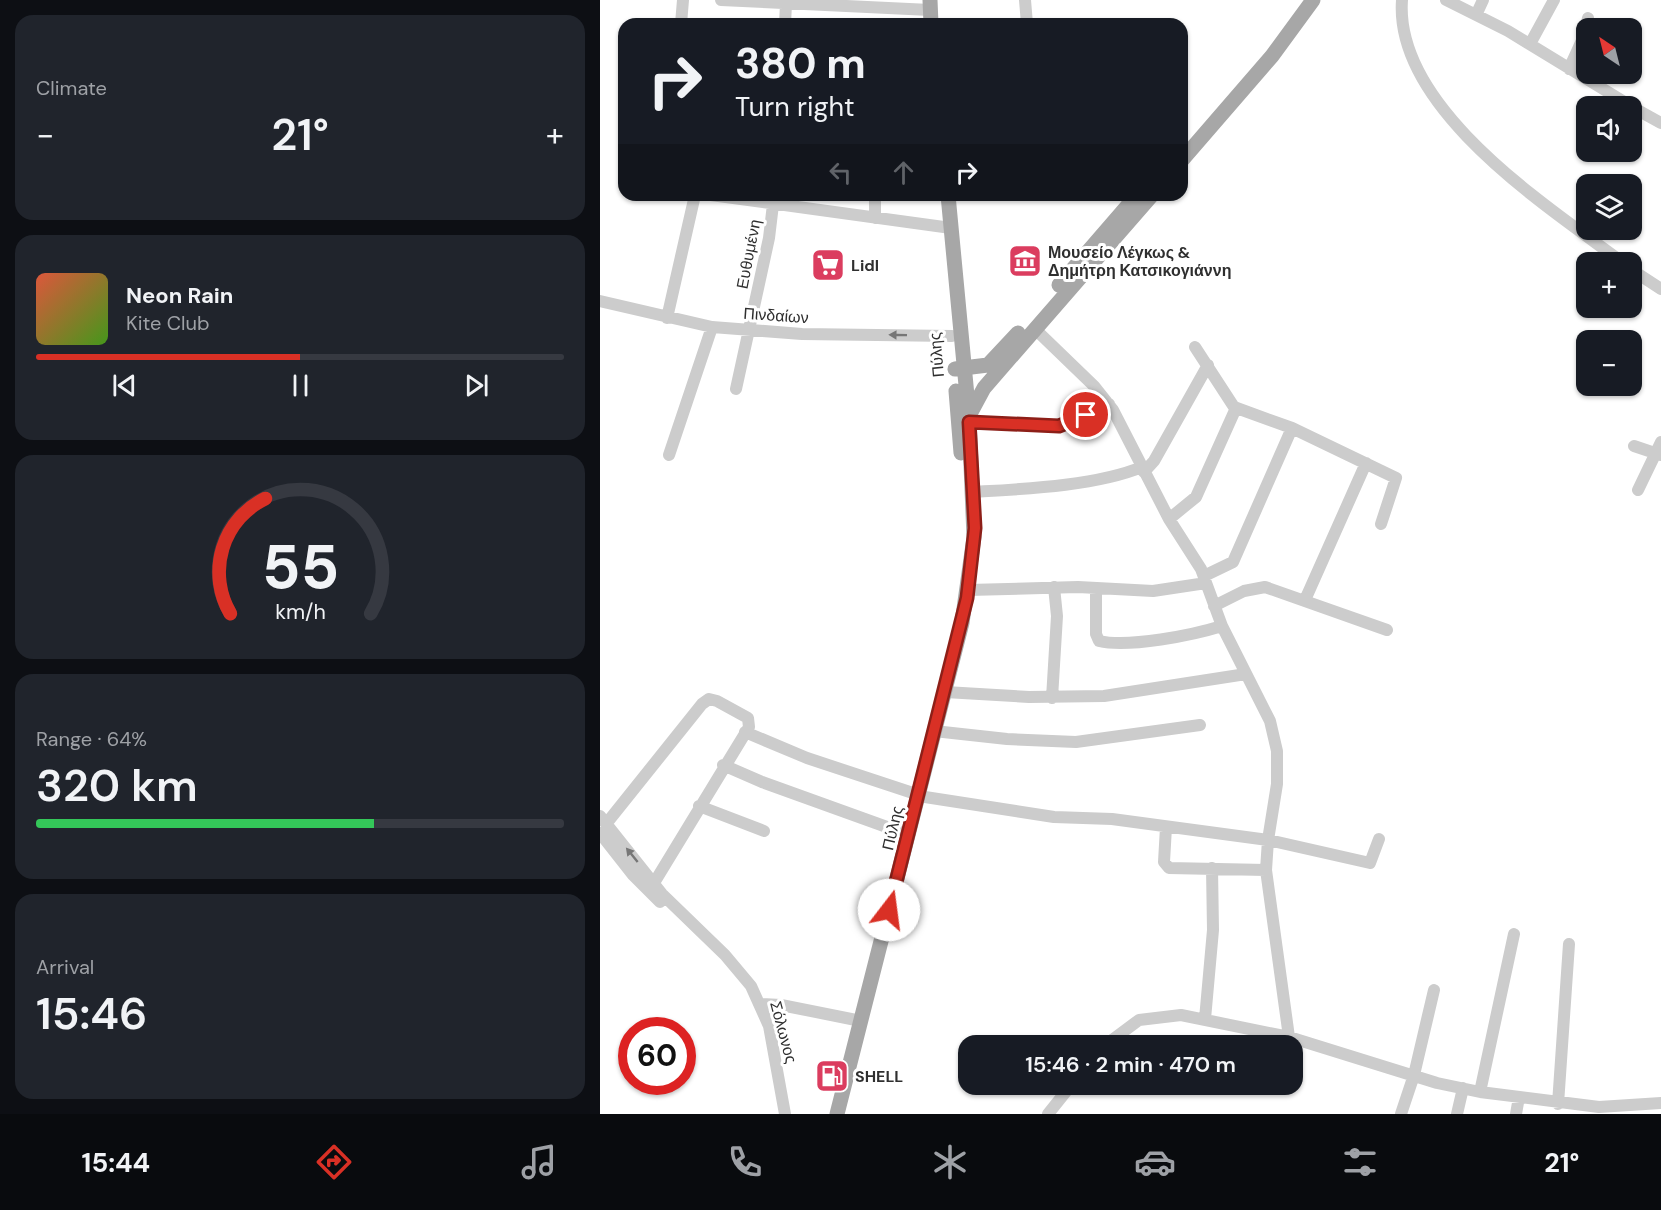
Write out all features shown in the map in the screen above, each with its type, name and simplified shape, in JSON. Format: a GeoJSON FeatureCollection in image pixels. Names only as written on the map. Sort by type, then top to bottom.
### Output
{"type":"FeatureCollection","features":[{"type":"Feature","properties":{"kind":"main road"},"geometry":{"type":"LineString","coordinates":[[1188,138],[1255,61],[1301,0]]}},
{"type":"Feature","properties":{"kind":"main road"},"geometry":{"type":"LineString","coordinates":[[1188,153],[1272,56],[1313,0]]}},
{"type":"Feature","properties":{"kind":"main road","name":"Πύλης"},"geometry":{"type":"LineString","coordinates":[[940,201],[946,227],[960,373],[966,530],[972,548]]}},
{"type":"Feature","properties":{"kind":"main road","name":"Πύλης"},"geometry":{"type":"LineString","coordinates":[[946,227],[948,201]]}},
{"type":"Feature","properties":{"kind":"main road"},"geometry":{"type":"LineString","coordinates":[[960,373],[988,365],[1004,349],[1132,201]]}},
{"type":"Feature","properties":{"kind":"main road"},"geometry":{"type":"LineString","coordinates":[[969,419],[978,397],[1147,201]]}},
{"type":"Feature","properties":{"kind":"main road"},"geometry":{"type":"LineString","coordinates":[[957,338],[969,355],[977,359],[989,358],[1004,349]]}},
{"type":"Feature","properties":{"kind":"main road"},"geometry":{"type":"LineString","coordinates":[[960,373],[984,377],[1002,368]]}},
{"type":"Feature","properties":{"kind":"main road","name":"Πύλης"},"geometry":{"type":"LineString","coordinates":[[837,1114],[945,692],[968,590],[975,528],[969,419],[960,373]]}},
{"type":"Feature","properties":{"kind":"street"},"geometry":{"type":"LineString","coordinates":[[682,18],[683,0]]}},
{"type":"Feature","properties":{"kind":"street"},"geometry":{"type":"LineString","coordinates":[[728,0],[786,3],[834,2],[931,11]]}},
{"type":"Feature","properties":{"kind":"street"},"geometry":{"type":"LineString","coordinates":[[1025,0],[1026,18]]}},
{"type":"Feature","properties":{"kind":"street"},"geometry":{"type":"LineString","coordinates":[[1402,0],[1403,28],[1410,53],[1424,80],[1449,114],[1505,174],[1609,252]]}},
{"type":"Feature","properties":{"kind":"street"},"geometry":{"type":"LineString","coordinates":[[1446,0],[1477,13],[1614,96]]}},
{"type":"Feature","properties":{"kind":"street"},"geometry":{"type":"LineString","coordinates":[[1477,13],[1483,0]]}},
{"type":"Feature","properties":{"kind":"street"},"geometry":{"type":"LineString","coordinates":[[1530,44],[1554,0]]}},
{"type":"Feature","properties":{"kind":"street"},"geometry":{"type":"LineString","coordinates":[[785,18],[786,3]]}},
{"type":"Feature","properties":{"kind":"street"},"geometry":{"type":"LineString","coordinates":[[1569,69],[1576,54]]}},
{"type":"Feature","properties":{"kind":"street"},"geometry":{"type":"LineString","coordinates":[[1642,113],[1661,123]]}},
{"type":"Feature","properties":{"kind":"street"},"geometry":{"type":"LineString","coordinates":[[667,318],[694,201]]}},
{"type":"Feature","properties":{"kind":"street","name":"Ευθυμένη"},"geometry":{"type":"LineString","coordinates":[[736,389],[769,238],[774,201]]}},
{"type":"Feature","properties":{"kind":"street"},"geometry":{"type":"LineString","coordinates":[[785,201],[875,218],[946,227]]}},
{"type":"Feature","properties":{"kind":"street"},"geometry":{"type":"LineString","coordinates":[[875,201],[875,218]]}},
{"type":"Feature","properties":{"kind":"street"},"geometry":{"type":"LineString","coordinates":[[1642,277],[1661,289]]}},
{"type":"Feature","properties":{"kind":"street","name":"Πινδαίων"},"geometry":{"type":"LineString","coordinates":[[600,301],[712,327],[957,338]]}},
{"type":"Feature","properties":{"kind":"street"},"geometry":{"type":"LineString","coordinates":[[669,455],[712,327]]}},
{"type":"Feature","properties":{"kind":"street"},"geometry":{"type":"LineString","coordinates":[[1035,329],[1109,404],[1169,519],[1205,580],[1222,626],[1270,721],[1277,751],[1277,792],[1268,840],[1266,870],[1289,1035]]}},
{"type":"Feature","properties":{"kind":"street"},"geometry":{"type":"LineString","coordinates":[[1195,347],[1229,401],[1236,408],[1292,428],[1396,478],[1381,524]]}},
{"type":"Feature","properties":{"kind":"street"},"geometry":{"type":"LineString","coordinates":[[973,492],[1050,486],[1143,469],[1154,461],[1208,365]]}},
{"type":"Feature","properties":{"kind":"street"},"geometry":{"type":"LineString","coordinates":[[969,419],[1059,426],[1071,423],[1109,404]]}},
{"type":"Feature","properties":{"kind":"street"},"geometry":{"type":"LineString","coordinates":[[1169,519],[1196,497],[1236,408]]}},
{"type":"Feature","properties":{"kind":"street"},"geometry":{"type":"LineString","coordinates":[[968,590],[1054,587],[1153,591],[1205,580],[1224,568],[1236,556],[1292,428]]}},
{"type":"Feature","properties":{"kind":"street"},"geometry":{"type":"LineString","coordinates":[[1634,446],[1659,450],[1638,490]]}},
{"type":"Feature","properties":{"kind":"street"},"geometry":{"type":"LineString","coordinates":[[1305,600],[1366,464]]}},
{"type":"Feature","properties":{"kind":"street"},"geometry":{"type":"LineString","coordinates":[[1214,606],[1258,586],[1276,589],[1388,630]]}},
{"type":"Feature","properties":{"kind":"street"},"geometry":{"type":"LineString","coordinates":[[1052,698],[1057,616],[1054,587]]}},
{"type":"Feature","properties":{"kind":"street"},"geometry":{"type":"LineString","coordinates":[[1096,589],[1096,634],[1099,641],[1107,643],[1156,639],[1222,626]]}},
{"type":"Feature","properties":{"kind":"street"},"geometry":{"type":"LineString","coordinates":[[945,692],[1052,698],[1114,695],[1246,674]]}},
{"type":"Feature","properties":{"kind":"street"},"geometry":{"type":"LineString","coordinates":[[602,824],[702,704],[709,699],[745,716],[750,721],[746,732],[654,883]]}},
{"type":"Feature","properties":{"kind":"street"},"geometry":{"type":"LineString","coordinates":[[934,731],[1007,739],[1076,742],[1200,725]]}},
{"type":"Feature","properties":{"kind":"street"},"geometry":{"type":"LineString","coordinates":[[746,732],[807,758],[918,795],[1054,817],[1112,819],[1268,840],[1370,863],[1379,839]]}},
{"type":"Feature","properties":{"kind":"street"},"geometry":{"type":"LineString","coordinates":[[727,760],[736,771],[840,812],[909,836]]}},
{"type":"Feature","properties":{"kind":"street"},"geometry":{"type":"LineString","coordinates":[[699,806],[764,831]]}},
{"type":"Feature","properties":{"kind":"street","name":"Σόλωνος"},"geometry":{"type":"LineString","coordinates":[[602,824],[683,916],[736,967],[751,986],[761,1004],[774,1048],[785,1114]]}},
{"type":"Feature","properties":{"kind":"street","name":"Σόλωνος"},"geometry":{"type":"LineString","coordinates":[[602,824],[653,895],[666,908],[683,916]]}},
{"type":"Feature","properties":{"kind":"street"},"geometry":{"type":"LineString","coordinates":[[1166,827],[1166,865],[1169,868],[1266,870]]}},
{"type":"Feature","properties":{"kind":"street"},"geometry":{"type":"LineString","coordinates":[[1205,1019],[1213,930],[1212,868]]}},
{"type":"Feature","properties":{"kind":"street"},"geometry":{"type":"LineString","coordinates":[[1480,1092],[1514,934]]}},
{"type":"Feature","properties":{"kind":"street"},"geometry":{"type":"LineString","coordinates":[[1558,1104],[1569,944]]}},
{"type":"Feature","properties":{"kind":"street"},"geometry":{"type":"LineString","coordinates":[[1401,1114],[1414,1076],[1434,990]]}},
{"type":"Feature","properties":{"kind":"street"},"geometry":{"type":"LineString","coordinates":[[761,1004],[781,1005],[861,1021]]}},
{"type":"Feature","properties":{"kind":"street"},"geometry":{"type":"LineString","coordinates":[[1117,1035],[1129,1025],[1145,1018],[1181,1015],[1280,1035]]}},
{"type":"Feature","properties":{"kind":"street"},"geometry":{"type":"LineString","coordinates":[[1303,1041],[1414,1076],[1480,1092],[1558,1104],[1618,1107],[1661,1104]]}},
{"type":"Feature","properties":{"kind":"street"},"geometry":{"type":"LineString","coordinates":[[1456,1114],[1462,1088]]}},
{"type":"Feature","properties":{"kind":"street"},"geometry":{"type":"LineString","coordinates":[[1048,1114],[1063,1095]]}},
{"type":"Feature","properties":{"kind":"street"},"geometry":{"type":"LineString","coordinates":[[1516,1114],[1519,1097]]}},
{"type":"Feature","properties":{"kind":"place","name":"Μουσείο Λέγκως & Δημήτρη Κατσικογιάννη"},"geometry":{"type":"Point","coordinates":[1025,261]}},
{"type":"Feature","properties":{"kind":"place","name":"Lidl"},"geometry":{"type":"Point","coordinates":[828,265]}},
{"type":"Feature","properties":{"kind":"place","name":"SHELL"},"geometry":{"type":"Point","coordinates":[832,1076]}},
{"type":"Feature","properties":{"kind":"route"},"geometry":{"type":"LineString","coordinates":[[889,910],[967,598],[975,528],[969,422],[1014,426],[1059,426],[1086,415]]}}]}
